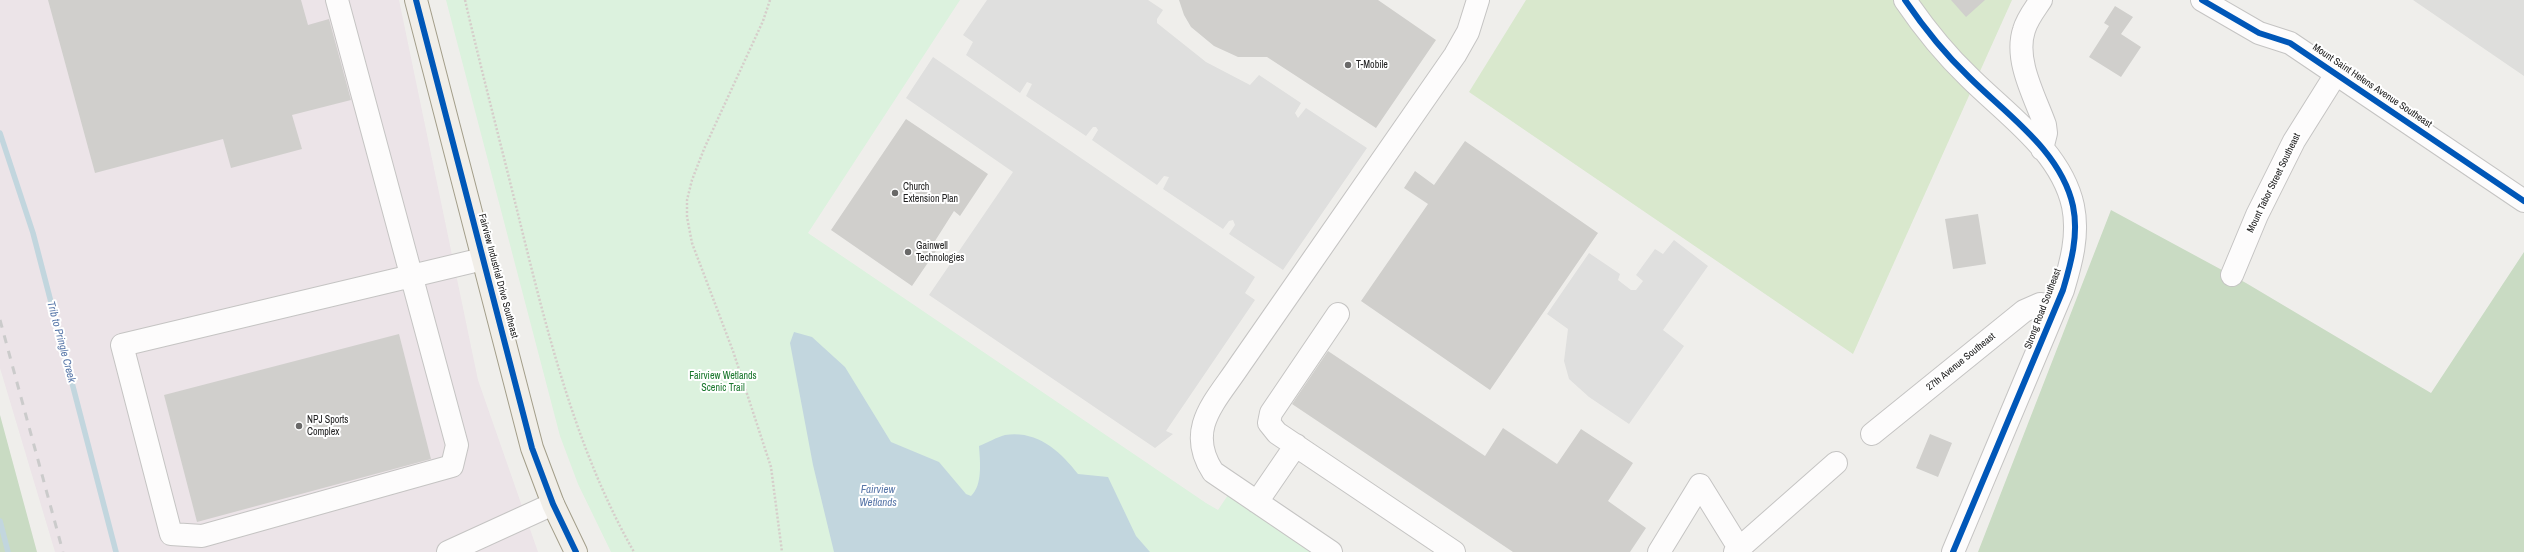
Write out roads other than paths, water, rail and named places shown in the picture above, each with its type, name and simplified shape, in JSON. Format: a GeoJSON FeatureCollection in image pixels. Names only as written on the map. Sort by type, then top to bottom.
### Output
{"type":"FeatureCollection","features":[{"type":"Feature","properties":{"kind":"main road","name":"Fairview Industrial Drive Southeast"},"geometry":{"type":"LineString","coordinates":[[416,0],[532,448],[553,504],[576,552]]}},
{"type":"Feature","properties":{"kind":"street"},"geometry":{"type":"LineString","coordinates":[[337,0],[412,276],[457,445],[452,466],[202,536],[171,534],[122,345],[412,276],[483,259]]}},
{"type":"Feature","properties":{"kind":"street"},"geometry":{"type":"LineString","coordinates":[[1331,552],[1213,472],[1204,458],[1200,442],[1202,427],[1207,413],[1455,55],[1468,32],[1478,0]]}},
{"type":"Feature","properties":{"kind":"street","name":"Strong Road Southeast"},"geometry":{"type":"LineString","coordinates":[[1905,0],[1931,36],[1950,57],[2042,148],[2068,189],[2075,224],[2071,260],[2056,306],[1952,552]]}},
{"type":"Feature","properties":{"kind":"street"},"geometry":{"type":"LineString","coordinates":[[2041,0],[2024,30],[2022,43],[2023,62],[2045,125],[2046,133],[2042,148]]}},
{"type":"Feature","properties":{"kind":"street","name":"Mount Saint Helens Avenue Southeast"},"geometry":{"type":"LineString","coordinates":[[2202,0],[2259,33],[2290,43],[2524,201]]}},
{"type":"Feature","properties":{"kind":"street","name":"Mount Tabor Street Southeast"},"geometry":{"type":"LineString","coordinates":[[2232,275],[2257,215],[2294,141],[2336,74]]}},
{"type":"Feature","properties":{"kind":"street","name":"27th Avenue Southeast"},"geometry":{"type":"LineString","coordinates":[[1872,434],[2024,311],[2040,304],[2056,306]]}},
{"type":"Feature","properties":{"kind":"street"},"geometry":{"type":"LineString","coordinates":[[1338,314],[1271,413],[1269,423],[1277,433],[1454,552]]}},
{"type":"Feature","properties":{"kind":"street"},"geometry":{"type":"LineString","coordinates":[[1257,502],[1296,446]]}},
{"type":"Feature","properties":{"kind":"street"},"geometry":{"type":"LineString","coordinates":[[1659,552],[1700,485],[1737,550],[1836,463]]}},
{"type":"Feature","properties":{"kind":"street"},"geometry":{"type":"LineString","coordinates":[[448,552],[553,504]]}},
{"type":"Feature","properties":{"kind":"water","name":"Fairview Wetlands"},"geometry":{"type":"Polygon","coordinates":[[[794,332],[812,337],[845,367],[891,442],[939,462],[966,494],[971,496],[975,491],[979,479],[979,446],[1005,435],[1017,434],[1037,439],[1055,450],[1078,474],[1108,477],[1136,536],[1150,552],[834,552],[813,465],[790,343],[794,332]]]}},
{"type":"Feature","properties":{"kind":"waterway","name":"Trib to Pringle Creek"},"geometry":{"type":"LineString","coordinates":[[0,133],[33,233],[116,552]]}},
{"type":"Feature","properties":{"kind":"waterway"},"geometry":{"type":"LineString","coordinates":[[0,521],[8,552]]}},
{"type":"Feature","properties":{"kind":"railway"},"geometry":{"type":"LineString","coordinates":[[0,320],[63,552]]}},
{"type":"Feature","properties":{"kind":"place","name":"T-Mobile"},"geometry":{"type":"Point","coordinates":[1348,65]}},
{"type":"Feature","properties":{"kind":"place","name":"Church Extension Plan"},"geometry":{"type":"Point","coordinates":[895,193]}},
{"type":"Feature","properties":{"kind":"place","name":"Gainwell Technologies"},"geometry":{"type":"Point","coordinates":[908,252]}},
{"type":"Feature","properties":{"kind":"place","name":"NPJ Sports Complex"},"geometry":{"type":"Point","coordinates":[299,426]}},
{"type":"Feature","properties":{"kind":"park label","name":"Fairview Wetlands Scenic Trail"},"geometry":{"type":"Point","coordinates":[723,382]}}]}
